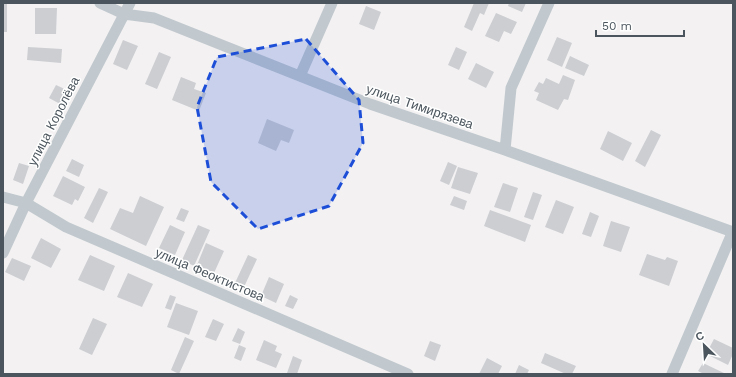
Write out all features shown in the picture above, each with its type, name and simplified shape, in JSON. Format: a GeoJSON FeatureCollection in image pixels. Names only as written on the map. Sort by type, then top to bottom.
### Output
{"type":"FeatureCollection","features":[{"type":"Feature","properties":{"kind":"street","name":"улица Тимирязева"},"geometry":{"type":"LineString","coordinates":[[100,3],[124,14],[154,18],[370,104],[505,150],[733,232]]}},
{"type":"Feature","properties":{"kind":"street","name":"улица Королёва"},"geometry":{"type":"LineString","coordinates":[[3,253],[26,203],[130,3]]}},
{"type":"Feature","properties":{"kind":"street"},"geometry":{"type":"LineString","coordinates":[[300,76],[332,3]]}},
{"type":"Feature","properties":{"kind":"street"},"geometry":{"type":"LineString","coordinates":[[505,150],[511,88],[549,3]]}},
{"type":"Feature","properties":{"kind":"street","name":"улица Феоктистова"},"geometry":{"type":"LineString","coordinates":[[3,198],[26,203],[66,227],[408,374]]}},
{"type":"Feature","properties":{"kind":"street"},"geometry":{"type":"LineString","coordinates":[[672,374],[733,232]]}},
{"type":"Feature","properties":{"kind":"highlighted area"},"geometry":{"type":"Polygon","coordinates":[[[306,39],[359,100],[363,143],[329,206],[258,229],[211,182],[197,107],[217,57],[306,39]]]}},
{"type":"Feature","properties":{"kind":"building"},"geometry":{"type":"Polygon","coordinates":[[[474,3],[489,3],[484,15],[480,13],[472,31],[464,27],[474,3]]]}},
{"type":"Feature","properties":{"kind":"building"},"geometry":{"type":"Polygon","coordinates":[[[509,3],[526,3],[522,12],[508,6],[509,3]]]}},
{"type":"Feature","properties":{"kind":"building"},"geometry":{"type":"Polygon","coordinates":[[[3,4],[7,4],[7,32],[3,32],[3,4]]]}},
{"type":"Feature","properties":{"kind":"building"},"geometry":{"type":"Polygon","coordinates":[[[366,6],[381,12],[374,30],[359,24],[366,6]]]}},
{"type":"Feature","properties":{"kind":"building"},"geometry":{"type":"Polygon","coordinates":[[[35,8],[57,8],[56,34],[35,34],[35,8]]]}},
{"type":"Feature","properties":{"kind":"building"},"geometry":{"type":"Polygon","coordinates":[[[496,13],[517,22],[511,34],[504,31],[499,42],[485,36],[496,13]]]}},
{"type":"Feature","properties":{"kind":"building"},"geometry":{"type":"Polygon","coordinates":[[[557,37],[572,43],[562,67],[547,60],[557,37]]]}},
{"type":"Feature","properties":{"kind":"building"},"geometry":{"type":"Polygon","coordinates":[[[123,40],[138,46],[127,70],[113,64],[123,40]]]}},
{"type":"Feature","properties":{"kind":"building"},"geometry":{"type":"Polygon","coordinates":[[[28,47],[62,49],[61,63],[27,60],[28,47]]]}},
{"type":"Feature","properties":{"kind":"building"},"geometry":{"type":"Polygon","coordinates":[[[456,47],[467,52],[459,70],[448,65],[456,47]]]}},
{"type":"Feature","properties":{"kind":"building"},"geometry":{"type":"Polygon","coordinates":[[[159,52],[171,57],[157,89],[145,84],[159,52]]]}},
{"type":"Feature","properties":{"kind":"building"},"geometry":{"type":"Polygon","coordinates":[[[570,56],[589,65],[584,76],[565,68],[570,56]]]}},
{"type":"Feature","properties":{"kind":"building"},"geometry":{"type":"Polygon","coordinates":[[[476,63],[494,72],[486,88],[468,79],[476,63]]]}},
{"type":"Feature","properties":{"kind":"building"},"geometry":{"type":"Polygon","coordinates":[[[563,75],[575,80],[568,100],[564,99],[558,110],[536,100],[539,93],[534,91],[539,82],[543,84],[546,78],[559,84],[563,75]]]}},
{"type":"Feature","properties":{"kind":"building"},"geometry":{"type":"Polygon","coordinates":[[[181,77],[196,83],[194,89],[206,93],[199,111],[172,100],[181,77]]]}},
{"type":"Feature","properties":{"kind":"building"},"geometry":{"type":"Polygon","coordinates":[[[56,85],[69,91],[62,105],[49,98],[56,85]]]}},
{"type":"Feature","properties":{"kind":"building"},"geometry":{"type":"Polygon","coordinates":[[[267,119],[294,130],[289,143],[281,140],[276,151],[258,143],[267,119]]]}},
{"type":"Feature","properties":{"kind":"building"},"geometry":{"type":"Polygon","coordinates":[[[651,130],[661,135],[645,167],[635,161],[651,130]]]}},
{"type":"Feature","properties":{"kind":"building"},"geometry":{"type":"Polygon","coordinates":[[[608,131],[632,143],[623,161],[600,149],[608,131]]]}},
{"type":"Feature","properties":{"kind":"building"},"geometry":{"type":"Polygon","coordinates":[[[72,159],[84,165],[79,177],[66,171],[72,159]]]}},
{"type":"Feature","properties":{"kind":"building"},"geometry":{"type":"Polygon","coordinates":[[[448,162],[457,166],[449,185],[440,181],[448,162]]]}},
{"type":"Feature","properties":{"kind":"building"},"geometry":{"type":"Polygon","coordinates":[[[19,163],[29,166],[23,184],[13,180],[19,163]]]}},
{"type":"Feature","properties":{"kind":"building"},"geometry":{"type":"Polygon","coordinates":[[[458,167],[478,173],[470,194],[451,188],[458,167]]]}},
{"type":"Feature","properties":{"kind":"building"},"geometry":{"type":"Polygon","coordinates":[[[63,176],[85,187],[78,201],[75,199],[72,205],[53,196],[63,176]]]}},
{"type":"Feature","properties":{"kind":"building"},"geometry":{"type":"Polygon","coordinates":[[[503,183],[518,188],[510,212],[494,207],[503,183]]]}},
{"type":"Feature","properties":{"kind":"building"},"geometry":{"type":"Polygon","coordinates":[[[99,188],[108,192],[93,223],[84,218],[99,188]]]}},
{"type":"Feature","properties":{"kind":"building"},"geometry":{"type":"Polygon","coordinates":[[[533,192],[542,195],[533,220],[524,217],[533,192]]]}},
{"type":"Feature","properties":{"kind":"building"},"geometry":{"type":"Polygon","coordinates":[[[140,196],[164,207],[146,246],[110,229],[120,208],[133,213],[140,196]]]}},
{"type":"Feature","properties":{"kind":"building"},"geometry":{"type":"Polygon","coordinates":[[[454,196],[467,201],[464,210],[450,205],[454,196]]]}},
{"type":"Feature","properties":{"kind":"building"},"geometry":{"type":"Polygon","coordinates":[[[556,200],[574,207],[563,234],[545,227],[556,200]]]}},
{"type":"Feature","properties":{"kind":"building"},"geometry":{"type":"Polygon","coordinates":[[[181,208],[189,211],[184,222],[176,219],[181,208]]]}},
{"type":"Feature","properties":{"kind":"building"},"geometry":{"type":"Polygon","coordinates":[[[490,210],[531,225],[525,242],[484,226],[490,210]]]}},
{"type":"Feature","properties":{"kind":"building"},"geometry":{"type":"Polygon","coordinates":[[[590,212],[599,216],[591,237],[582,234],[590,212]]]}},
{"type":"Feature","properties":{"kind":"building"},"geometry":{"type":"Polygon","coordinates":[[[611,221],[630,227],[621,252],[603,246],[611,221]]]}},
{"type":"Feature","properties":{"kind":"building"},"geometry":{"type":"Polygon","coordinates":[[[170,225],[185,232],[175,255],[159,248],[170,225]]]}},
{"type":"Feature","properties":{"kind":"building"},"geometry":{"type":"Polygon","coordinates":[[[198,225],[210,230],[194,266],[182,260],[198,225]]]}},
{"type":"Feature","properties":{"kind":"building"},"geometry":{"type":"Polygon","coordinates":[[[41,238],[61,249],[51,268],[31,258],[41,238]]]}},
{"type":"Feature","properties":{"kind":"building"},"geometry":{"type":"Polygon","coordinates":[[[206,243],[224,251],[214,273],[197,265],[206,243]]]}},
{"type":"Feature","properties":{"kind":"building"},"geometry":{"type":"Polygon","coordinates":[[[647,254],[665,260],[667,257],[678,261],[669,286],[639,275],[647,254]]]}},
{"type":"Feature","properties":{"kind":"building"},"geometry":{"type":"Polygon","coordinates":[[[90,255],[115,266],[104,291],[78,280],[90,255]]]}},
{"type":"Feature","properties":{"kind":"building"},"geometry":{"type":"Polygon","coordinates":[[[248,255],[257,259],[244,287],[235,283],[248,255]]]}},
{"type":"Feature","properties":{"kind":"building"},"geometry":{"type":"Polygon","coordinates":[[[12,258],[31,266],[24,281],[5,272],[12,258]]]}},
{"type":"Feature","properties":{"kind":"building"},"geometry":{"type":"Polygon","coordinates":[[[128,273],[153,284],[142,307],[117,297],[128,273]]]}},
{"type":"Feature","properties":{"kind":"building"},"geometry":{"type":"Polygon","coordinates":[[[269,277],[284,284],[276,303],[261,296],[269,277]]]}},
{"type":"Feature","properties":{"kind":"building"},"geometry":{"type":"Polygon","coordinates":[[[170,295],[176,297],[171,310],[165,308],[170,295]]]}},
{"type":"Feature","properties":{"kind":"building"},"geometry":{"type":"Polygon","coordinates":[[[290,295],[298,299],[293,309],[285,306],[290,295]]]}},
{"type":"Feature","properties":{"kind":"building"},"geometry":{"type":"Polygon","coordinates":[[[176,303],[198,311],[189,335],[167,327],[176,303]]]}},
{"type":"Feature","properties":{"kind":"building"},"geometry":{"type":"Polygon","coordinates":[[[93,318],[107,324],[92,355],[79,349],[93,318]]]}},
{"type":"Feature","properties":{"kind":"building"},"geometry":{"type":"Polygon","coordinates":[[[213,319],[224,324],[216,341],[205,337],[213,319]]]}},
{"type":"Feature","properties":{"kind":"building"},"geometry":{"type":"Polygon","coordinates":[[[238,328],[245,332],[240,344],[232,341],[238,328]]]}},
{"type":"Feature","properties":{"kind":"building"},"geometry":{"type":"Polygon","coordinates":[[[185,337],[194,341],[179,374],[171,370],[185,337]]]}},
{"type":"Feature","properties":{"kind":"building"},"geometry":{"type":"Polygon","coordinates":[[[714,339],[733,348],[733,354],[728,365],[706,354],[714,339]]]}},
{"type":"Feature","properties":{"kind":"building"},"geometry":{"type":"Polygon","coordinates":[[[264,340],[277,346],[275,351],[282,354],[276,368],[256,360],[264,340]]]}},
{"type":"Feature","properties":{"kind":"building"},"geometry":{"type":"Polygon","coordinates":[[[430,341],[441,345],[435,361],[424,356],[430,341]]]}},
{"type":"Feature","properties":{"kind":"building"},"geometry":{"type":"Polygon","coordinates":[[[239,345],[246,348],[241,361],[234,358],[239,345]]]}},
{"type":"Feature","properties":{"kind":"building"},"geometry":{"type":"Polygon","coordinates":[[[545,353],[576,366],[572,374],[566,374],[541,363],[545,353]]]}},
{"type":"Feature","properties":{"kind":"building"},"geometry":{"type":"Polygon","coordinates":[[[293,356],[302,360],[297,374],[287,373],[293,356]]]}},
{"type":"Feature","properties":{"kind":"building"},"geometry":{"type":"Polygon","coordinates":[[[487,358],[502,366],[498,374],[479,374],[487,358]]]}},
{"type":"Feature","properties":{"kind":"building"},"geometry":{"type":"Polygon","coordinates":[[[703,363],[726,374],[704,374],[698,371],[703,363]]]}},
{"type":"Feature","properties":{"kind":"building"},"geometry":{"type":"Polygon","coordinates":[[[519,365],[529,370],[527,374],[515,374],[519,365]]]}}]}
